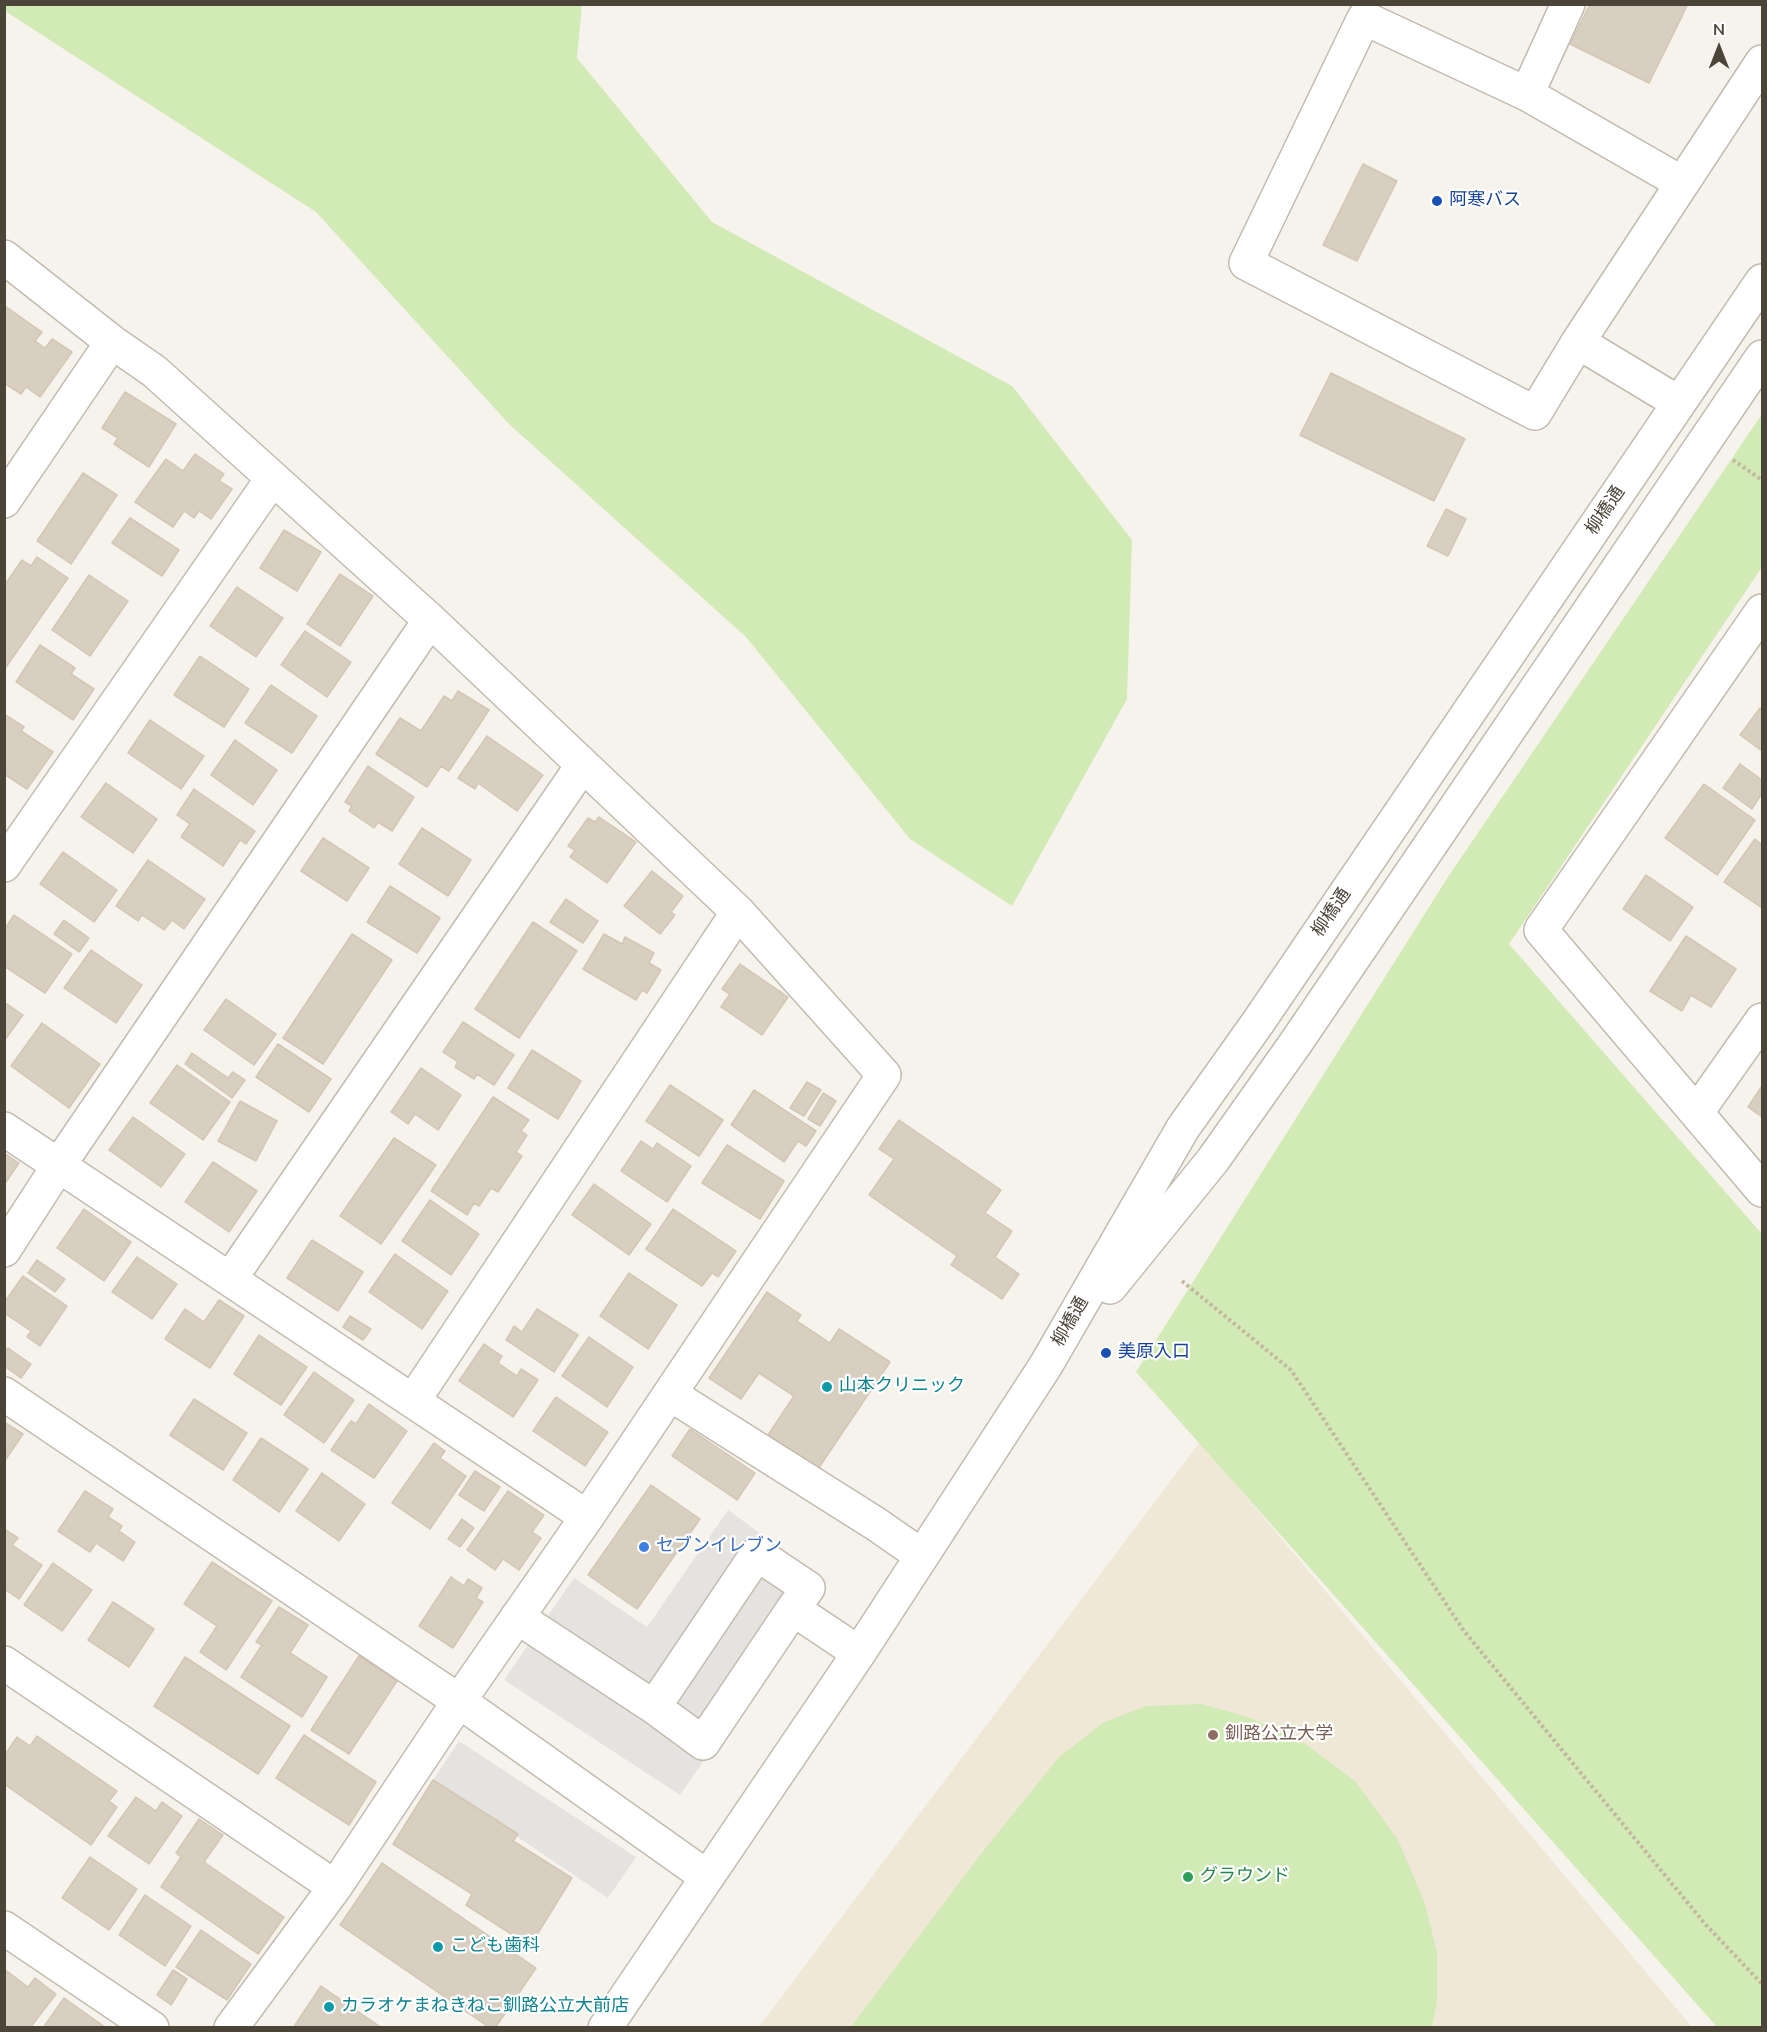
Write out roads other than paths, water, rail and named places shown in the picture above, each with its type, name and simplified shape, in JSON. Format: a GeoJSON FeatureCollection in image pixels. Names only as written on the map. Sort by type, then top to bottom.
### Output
{"type":"FeatureCollection","features":[{"type":"Feature","properties":{"kind":"street"},"geometry":{"type":"LineString","coordinates":[[1527,94],[1568,4]]}},
{"type":"Feature","properties":{"kind":"street"},"geometry":{"type":"LineString","coordinates":[[1683,183],[1527,94],[1364,18],[1246,263],[1535,413],[1578,342],[1683,183],[1762,62]]}},
{"type":"Feature","properties":{"kind":"street"},"geometry":{"type":"LineString","coordinates":[[4,257],[112,342],[154,371],[430,620],[738,912],[884,1075],[335,1887],[231,2028]]}},
{"type":"Feature","properties":{"kind":"street","name":"柳橋通"},"geometry":{"type":"LineString","coordinates":[[1046,1365],[1183,1128],[1762,281]]}},
{"type":"Feature","properties":{"kind":"street"},"geometry":{"type":"LineString","coordinates":[[4,501],[112,342]]}},
{"type":"Feature","properties":{"kind":"street"},"geometry":{"type":"LineString","coordinates":[[1578,342],[1679,403]]}},
{"type":"Feature","properties":{"kind":"street","name":"柳橋通"},"geometry":{"type":"LineString","coordinates":[[1046,1365],[1213,1160],[1295,1044],[1762,357]]}},
{"type":"Feature","properties":{"kind":"street"},"geometry":{"type":"LineString","coordinates":[[4,865],[272,479]]}},
{"type":"Feature","properties":{"kind":"street"},"geometry":{"type":"LineString","coordinates":[[1762,611],[1541,930],[1762,1190]]}},
{"type":"Feature","properties":{"kind":"street"},"geometry":{"type":"LineString","coordinates":[[4,1250],[59,1165],[430,620]]}},
{"type":"Feature","properties":{"kind":"street"},"geometry":{"type":"LineString","coordinates":[[230,1280],[582,766]]}},
{"type":"Feature","properties":{"kind":"street"},"geometry":{"type":"LineString","coordinates":[[413,1401],[738,912]]}},
{"type":"Feature","properties":{"kind":"street"},"geometry":{"type":"LineString","coordinates":[[1697,1112],[1762,1020]]}},
{"type":"Feature","properties":{"kind":"street"},"geometry":{"type":"LineString","coordinates":[[4,1129],[587,1517]]}},
{"type":"Feature","properties":{"kind":"street"},"geometry":{"type":"LineString","coordinates":[[605,2028],[859,1653],[1046,1365]]}},
{"type":"Feature","properties":{"kind":"street"},"geometry":{"type":"LineString","coordinates":[[4,1394],[459,1701],[707,1877]]}},
{"type":"Feature","properties":{"kind":"street"},"geometry":{"type":"LineString","coordinates":[[670,1394],[876,1524],[922,1556]]}},
{"type":"Feature","properties":{"kind":"street"},"geometry":{"type":"LineString","coordinates":[[518,1617],[654,1707],[703,1743],[808,1588],[757,1554],[654,1707]]}},
{"type":"Feature","properties":{"kind":"street"},"geometry":{"type":"LineString","coordinates":[[793,1609],[859,1653]]}},
{"type":"Feature","properties":{"kind":"street"},"geometry":{"type":"LineString","coordinates":[[4,1663],[335,1887]]}},
{"type":"Feature","properties":{"kind":"street"},"geometry":{"type":"LineString","coordinates":[[4,1928],[152,2028]]}},
{"type":"Feature","properties":{"kind":"place","name":"阿寒バス"},"geometry":{"type":"Point","coordinates":[1437,201]}},
{"type":"Feature","properties":{"kind":"place","name":"美原入口"},"geometry":{"type":"Point","coordinates":[1106,1353]}},
{"type":"Feature","properties":{"kind":"place","name":"山本クリニック"},"geometry":{"type":"Point","coordinates":[827,1387]}},
{"type":"Feature","properties":{"kind":"place","name":"セブンイレブン"},"geometry":{"type":"Point","coordinates":[644,1547]}},
{"type":"Feature","properties":{"kind":"place","name":"釧路公立大学"},"geometry":{"type":"Point","coordinates":[1213,1735]}},
{"type":"Feature","properties":{"kind":"place","name":"グラウンド"},"geometry":{"type":"Point","coordinates":[1188,1877]}},
{"type":"Feature","properties":{"kind":"place","name":"こども歯科"},"geometry":{"type":"Point","coordinates":[438,1947]}},
{"type":"Feature","properties":{"kind":"place","name":"カラオケまねきねこ釧路公立大前店"},"geometry":{"type":"Point","coordinates":[329,2007]}}]}
